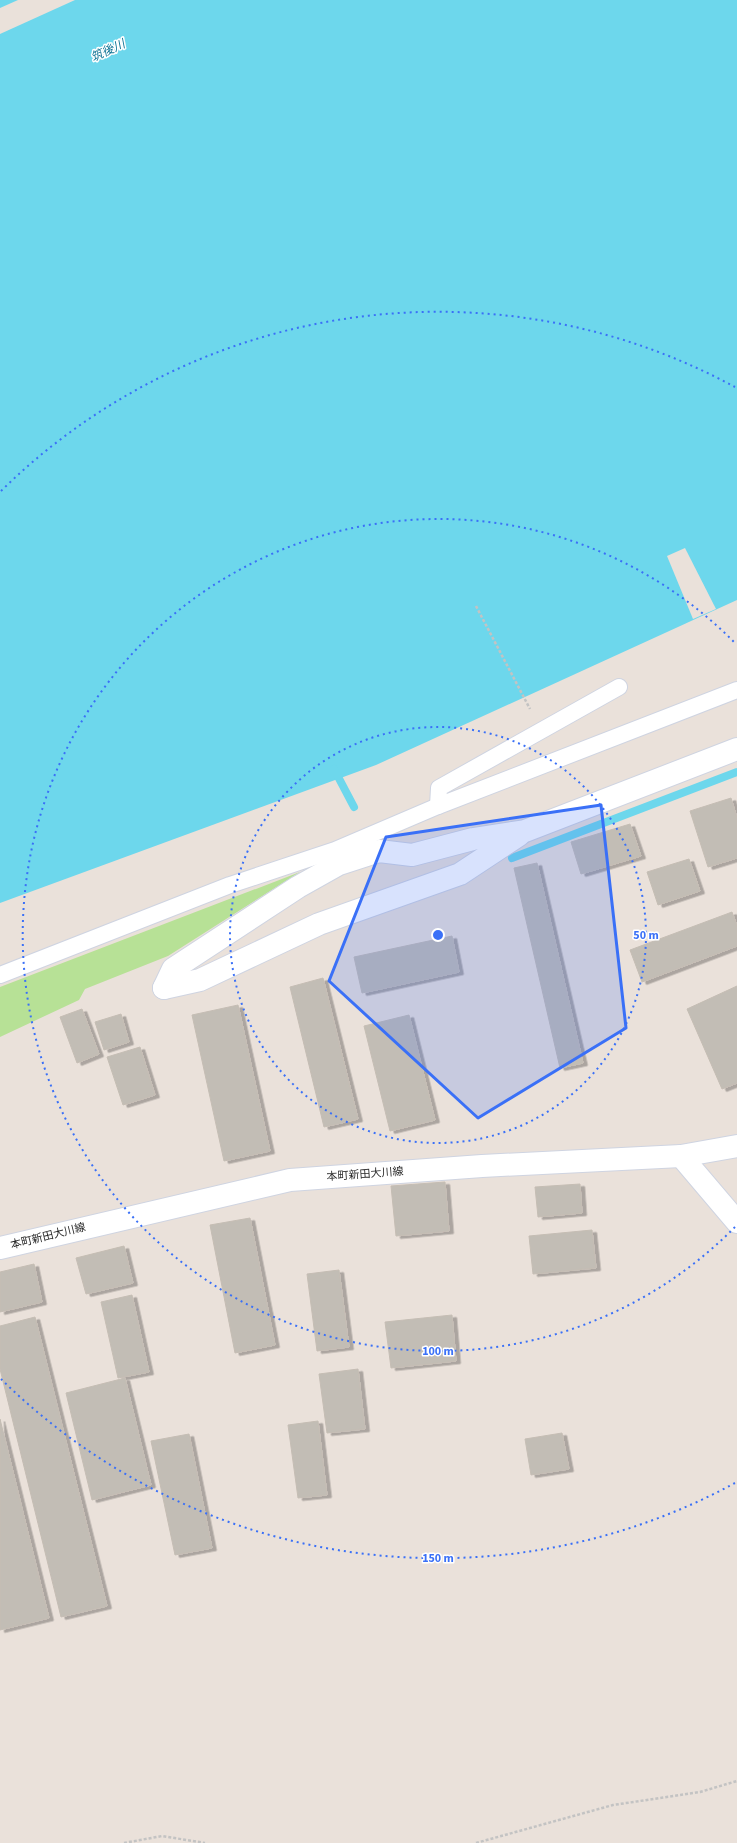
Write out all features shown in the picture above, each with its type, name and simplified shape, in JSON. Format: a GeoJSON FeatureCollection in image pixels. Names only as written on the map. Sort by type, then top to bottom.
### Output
{"type":"FeatureCollection","features":[{"type":"Feature","properties":{"kind":"street"},"geometry":{"type":"LineString","coordinates":[[525,831],[473,839],[412,855],[379,851],[337,857],[298,887],[173,969],[164,988],[200,980],[319,924],[460,874],[525,831],[737,749]]}},
{"type":"Feature","properties":{"kind":"street","name":"本町新田大川線"},"geometry":{"type":"LineString","coordinates":[[0,1248],[290,1180],[482,1166],[681,1156],[737,1146]]}},
{"type":"Feature","properties":{"kind":"street"},"geometry":{"type":"LineString","coordinates":[[681,1156],[737,1222]]}},
{"type":"Feature","properties":{"kind":"lane"},"geometry":{"type":"LineString","coordinates":[[438,806],[439,788],[619,687]]}},
{"type":"Feature","properties":{"kind":"lane"},"geometry":{"type":"LineString","coordinates":[[0,975],[230,885],[337,857],[438,806],[737,690]]}},
{"type":"Feature","properties":{"kind":"path"},"geometry":{"type":"LineString","coordinates":[[476,606],[530,710]]}},
{"type":"Feature","properties":{"kind":"path"},"geometry":{"type":"LineString","coordinates":[[476,1843],[613,1805],[700,1792],[737,1781]]}},
{"type":"Feature","properties":{"kind":"path"},"geometry":{"type":"LineString","coordinates":[[124,1843],[162,1836],[205,1843]]}},
{"type":"Feature","properties":{"kind":"highlighted area"},"geometry":{"type":"Polygon","coordinates":[[[601,805],[626,1028],[478,1118],[329,981],[386,837],[601,805]]]}},
{"type":"Feature","properties":{"kind":"green space"},"geometry":{"type":"Polygon","coordinates":[[[300,872],[168,956],[85,989],[79,1000],[0,1037],[0,987],[300,872]]]}},
{"type":"Feature","properties":{"kind":"water","name":"筑後川"},"geometry":{"type":"Polygon","coordinates":[[[0,0],[737,0],[737,600],[376,765],[0,903],[0,0]]]}},
{"type":"Feature","properties":{"kind":"pier"},"geometry":{"type":"Polygon","coordinates":[[[18,0],[75,0],[0,34],[0,8],[18,0]]]}},
{"type":"Feature","properties":{"kind":"pier"},"geometry":{"type":"Polygon","coordinates":[[[685,548],[716,609],[693,619],[667,556],[685,548]]]}},
{"type":"Feature","properties":{"kind":"building"},"geometry":{"type":"Polygon","coordinates":[[[731,798],[737,818],[737,858],[708,867],[690,811],[731,798]]]}},
{"type":"Feature","properties":{"kind":"building"},"geometry":{"type":"Polygon","coordinates":[[[630,824],[641,856],[581,874],[571,842],[630,824]]]}},
{"type":"Feature","properties":{"kind":"building"},"geometry":{"type":"Polygon","coordinates":[[[689,859],[700,891],[658,905],[647,872],[689,859]]]}},
{"type":"Feature","properties":{"kind":"building"},"geometry":{"type":"Polygon","coordinates":[[[537,863],[583,1063],[560,1068],[514,868],[537,863]]]}},
{"type":"Feature","properties":{"kind":"building"},"geometry":{"type":"Polygon","coordinates":[[[732,912],[737,926],[737,946],[642,982],[630,950],[732,912]]]}},
{"type":"Feature","properties":{"kind":"building"},"geometry":{"type":"Polygon","coordinates":[[[452,936],[459,972],[362,993],[354,957],[452,936]]]}},
{"type":"Feature","properties":{"kind":"building"},"geometry":{"type":"Polygon","coordinates":[[[323,978],[358,1119],[324,1127],[290,987],[323,978]]]}},
{"type":"Feature","properties":{"kind":"building"},"geometry":{"type":"Polygon","coordinates":[[[737,986],[737,1083],[722,1089],[687,1009],[737,986]]]}},
{"type":"Feature","properties":{"kind":"building"},"geometry":{"type":"Polygon","coordinates":[[[238,1005],[270,1151],[224,1161],[192,1015],[238,1005]]]}},
{"type":"Feature","properties":{"kind":"building"},"geometry":{"type":"Polygon","coordinates":[[[82,1009],[99,1054],[77,1063],[60,1017],[82,1009]]]}},
{"type":"Feature","properties":{"kind":"building"},"geometry":{"type":"Polygon","coordinates":[[[121,1014],[129,1042],[104,1050],[95,1022],[121,1014]]]}},
{"type":"Feature","properties":{"kind":"building"},"geometry":{"type":"Polygon","coordinates":[[[409,1015],[435,1120],[390,1131],[364,1026],[409,1015]]]}},
{"type":"Feature","properties":{"kind":"building"},"geometry":{"type":"Polygon","coordinates":[[[140,1047],[155,1095],[123,1105],[107,1057],[140,1047]]]}},
{"type":"Feature","properties":{"kind":"building"},"geometry":{"type":"Polygon","coordinates":[[[445,1182],[449,1231],[396,1236],[391,1186],[445,1182]]]}},
{"type":"Feature","properties":{"kind":"building"},"geometry":{"type":"Polygon","coordinates":[[[580,1184],[582,1213],[538,1217],[535,1187],[580,1184]]]}},
{"type":"Feature","properties":{"kind":"building"},"geometry":{"type":"Polygon","coordinates":[[[250,1218],[275,1345],[235,1353],[210,1225],[250,1218]]]}},
{"type":"Feature","properties":{"kind":"building"},"geometry":{"type":"Polygon","coordinates":[[[592,1230],[596,1268],[533,1274],[529,1236],[592,1230]]]}},
{"type":"Feature","properties":{"kind":"building"},"geometry":{"type":"Polygon","coordinates":[[[124,1246],[133,1283],[86,1294],[76,1258],[124,1246]]]}},
{"type":"Feature","properties":{"kind":"building"},"geometry":{"type":"Polygon","coordinates":[[[34,1264],[42,1302],[0,1312],[0,1272],[34,1264]]]}},
{"type":"Feature","properties":{"kind":"building"},"geometry":{"type":"Polygon","coordinates":[[[339,1270],[349,1347],[317,1351],[307,1274],[339,1270]]]}},
{"type":"Feature","properties":{"kind":"building"},"geometry":{"type":"Polygon","coordinates":[[[132,1295],[149,1372],[118,1378],[101,1302],[132,1295]]]}},
{"type":"Feature","properties":{"kind":"building"},"geometry":{"type":"Polygon","coordinates":[[[452,1315],[456,1361],[391,1368],[385,1322],[452,1315]]]}},
{"type":"Feature","properties":{"kind":"building"},"geometry":{"type":"Polygon","coordinates":[[[35,1317],[107,1606],[61,1617],[0,1369],[0,1326],[35,1317]]]}},
{"type":"Feature","properties":{"kind":"building"},"geometry":{"type":"Polygon","coordinates":[[[358,1369],[365,1429],[327,1433],[319,1374],[358,1369]]]}},
{"type":"Feature","properties":{"kind":"building"},"geometry":{"type":"Polygon","coordinates":[[[125,1378],[151,1485],[92,1500],[66,1393],[125,1378]]]}},
{"type":"Feature","properties":{"kind":"building"},"geometry":{"type":"Polygon","coordinates":[[[0,1419],[49,1618],[0,1630],[0,1419]]]}},
{"type":"Feature","properties":{"kind":"building"},"geometry":{"type":"Polygon","coordinates":[[[318,1421],[327,1495],[298,1498],[288,1425],[318,1421]]]}},
{"type":"Feature","properties":{"kind":"building"},"geometry":{"type":"Polygon","coordinates":[[[562,1433],[569,1469],[531,1475],[525,1439],[562,1433]]]}},
{"type":"Feature","properties":{"kind":"building"},"geometry":{"type":"Polygon","coordinates":[[[189,1434],[212,1548],[175,1555],[151,1441],[189,1434]]]}},
{"type":"Feature","properties":{"kind":"waterway"},"geometry":{"type":"LineString","coordinates":[[334,769],[354,807]]}},
{"type":"Feature","properties":{"kind":"waterway"},"geometry":{"type":"LineString","coordinates":[[512,858],[737,772]]}}]}
